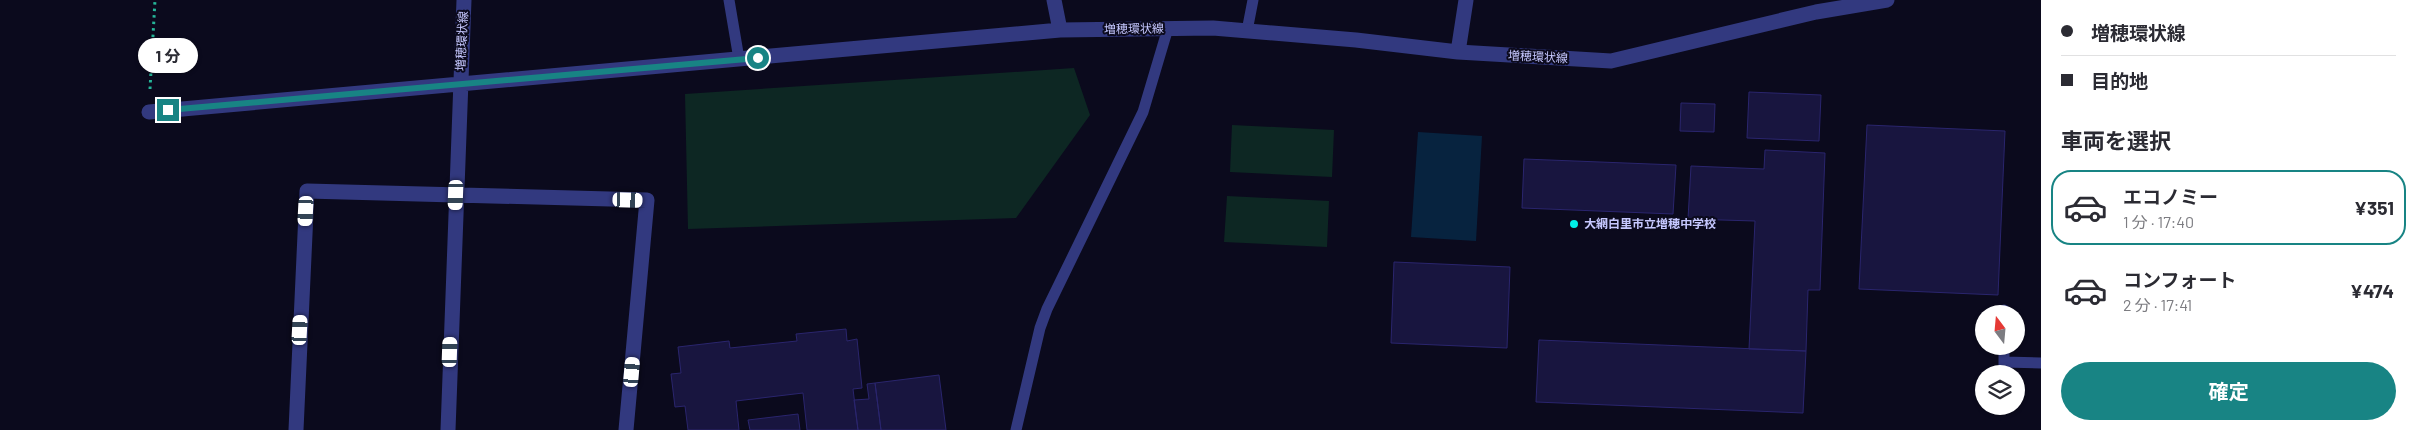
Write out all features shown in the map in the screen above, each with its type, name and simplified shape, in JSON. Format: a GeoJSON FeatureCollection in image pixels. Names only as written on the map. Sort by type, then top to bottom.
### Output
{"type":"FeatureCollection","features":[{"type":"Feature","properties":{"kind":"street","name":"増穂環状線"},"geometry":{"type":"LineString","coordinates":[[464,0],[460,85],[1060,30],[1213,28],[1458,52],[1611,61],[1816,6],[1887,0]]}},
{"type":"Feature","properties":{"kind":"street"},"geometry":{"type":"LineString","coordinates":[[1054,0],[1060,30]]}},
{"type":"Feature","properties":{"kind":"street"},"geometry":{"type":"LineString","coordinates":[[1458,52],[1466,0]]}},
{"type":"Feature","properties":{"kind":"street"},"geometry":{"type":"LineString","coordinates":[[148,112],[247,101],[460,85],[448,430]]}},
{"type":"Feature","properties":{"kind":"street"},"geometry":{"type":"LineString","coordinates":[[296,430],[306,191],[647,200],[626,430]]}},
{"type":"Feature","properties":{"kind":"lane"},"geometry":{"type":"LineString","coordinates":[[729,0],[739,59]]}},
{"type":"Feature","properties":{"kind":"lane"},"geometry":{"type":"LineString","coordinates":[[1247,31],[1253,0]]}},
{"type":"Feature","properties":{"kind":"lane"},"geometry":{"type":"LineString","coordinates":[[1016,430],[1040,328],[1047,309],[1143,112],[1168,28]]}},
{"type":"Feature","properties":{"kind":"lane"},"geometry":{"type":"LineString","coordinates":[[2025,365],[2041,363]]}},
{"type":"Feature","properties":{"kind":"path"},"geometry":{"type":"LineString","coordinates":[[148,112],[155,0]]}},
{"type":"Feature","properties":{"kind":"green space"},"geometry":{"type":"Polygon","coordinates":[[[1074,68],[1090,115],[1016,218],[688,229],[685,94],[1074,68]]]}},
{"type":"Feature","properties":{"kind":"green space"},"geometry":{"type":"Polygon","coordinates":[[[1232,125],[1334,130],[1332,177],[1230,172],[1232,125]]]}},
{"type":"Feature","properties":{"kind":"green space"},"geometry":{"type":"Polygon","coordinates":[[[1227,196],[1329,201],[1327,247],[1224,242],[1227,196]]]}},
{"type":"Feature","properties":{"kind":"water"},"geometry":{"type":"Polygon","coordinates":[[[1418,132],[1482,136],[1476,241],[1411,237],[1418,132]]]}},
{"type":"Feature","properties":{"kind":"building"},"geometry":{"type":"Polygon","coordinates":[[[1749,92],[1821,95],[1819,141],[1747,138],[1749,92]]]}},
{"type":"Feature","properties":{"kind":"building"},"geometry":{"type":"Polygon","coordinates":[[[1681,103],[1715,104],[1714,132],[1680,131],[1681,103]]]}},
{"type":"Feature","properties":{"kind":"building"},"geometry":{"type":"Polygon","coordinates":[[[1867,125],[2005,131],[1998,295],[1859,289],[1867,125]]]}},
{"type":"Feature","properties":{"kind":"building"},"geometry":{"type":"Polygon","coordinates":[[[1765,150],[1825,153],[1820,290],[1808,290],[1806,351],[1749,349],[1755,221],[1688,219],[1691,166],[1764,169],[1765,150]]]}},
{"type":"Feature","properties":{"kind":"building"},"geometry":{"type":"Polygon","coordinates":[[[1524,159],[1676,165],[1673,214],[1522,208],[1524,159]]]}},
{"type":"Feature","properties":{"kind":"building"},"geometry":{"type":"Polygon","coordinates":[[[1394,262],[1510,267],[1507,348],[1391,343],[1394,262]]]}},
{"type":"Feature","properties":{"kind":"building"},"geometry":{"type":"Polygon","coordinates":[[[846,329],[847,341],[857,339],[862,388],[853,389],[858,430],[807,430],[803,393],[736,401],[739,430],[688,430],[685,406],[675,407],[671,374],[681,373],[678,347],[729,341],[730,348],[797,341],[796,334],[846,329]]]}},
{"type":"Feature","properties":{"kind":"building"},"geometry":{"type":"Polygon","coordinates":[[[1539,340],[1806,351],[1803,413],[1536,402],[1539,340]]]}},
{"type":"Feature","properties":{"kind":"building"},"geometry":{"type":"Polygon","coordinates":[[[939,375],[946,430],[881,430],[875,383],[939,375]]]}},
{"type":"Feature","properties":{"kind":"building"},"geometry":{"type":"Polygon","coordinates":[[[875,383],[881,430],[858,430],[854,400],[869,399],[867,384],[875,383]]]}},
{"type":"Feature","properties":{"kind":"building"},"geometry":{"type":"Polygon","coordinates":[[[798,414],[800,430],[750,430],[748,420],[798,414]]]}},
{"type":"Feature","properties":{"kind":"place","name":"大網白里市立増穂中学校"},"geometry":{"type":"Point","coordinates":[1574,224]}},
{"type":"Feature","properties":{"kind":"route"},"geometry":{"type":"LineString","coordinates":[[168,110],[247,101],[460,85],[758,58]]}}]}
